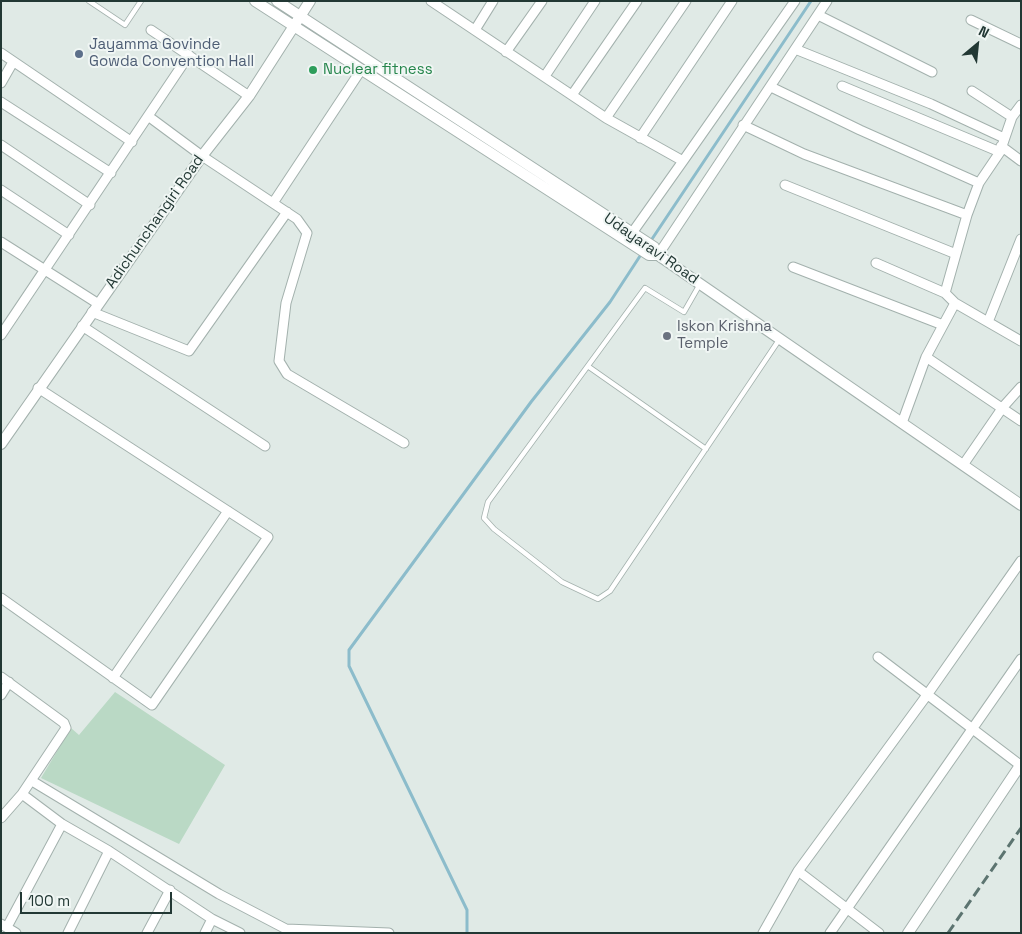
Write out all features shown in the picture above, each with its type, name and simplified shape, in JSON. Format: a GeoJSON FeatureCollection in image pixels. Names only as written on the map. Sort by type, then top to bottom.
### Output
{"type":"FeatureCollection","features":[{"type":"Feature","properties":{"kind":"street"},"geometry":{"type":"LineString","coordinates":[[255,1],[360,70],[632,237],[795,1]]}},
{"type":"Feature","properties":{"kind":"street","name":"Udayaravi Road"},"geometry":{"type":"LineString","coordinates":[[277,1],[632,237],[1021,505]]}},
{"type":"Feature","properties":{"kind":"street","name":"Adichunchangiri Road"},"geometry":{"type":"LineString","coordinates":[[1,444],[38,388],[202,156],[249,96],[310,1]]}},
{"type":"Feature","properties":{"kind":"street"},"geometry":{"type":"LineString","coordinates":[[431,1],[606,118],[683,161]]}},
{"type":"Feature","properties":{"kind":"street"},"geometry":{"type":"LineString","coordinates":[[475,30],[493,1]]}},
{"type":"Feature","properties":{"kind":"street"},"geometry":{"type":"LineString","coordinates":[[506,52],[542,1]]}},
{"type":"Feature","properties":{"kind":"street"},"geometry":{"type":"LineString","coordinates":[[545,76],[595,1]]}},
{"type":"Feature","properties":{"kind":"street"},"geometry":{"type":"LineString","coordinates":[[572,95],[637,1]]}},
{"type":"Feature","properties":{"kind":"street"},"geometry":{"type":"LineString","coordinates":[[606,118],[686,1]]}},
{"type":"Feature","properties":{"kind":"street"},"geometry":{"type":"LineString","coordinates":[[640,138],[732,1]]}},
{"type":"Feature","properties":{"kind":"street"},"geometry":{"type":"LineString","coordinates":[[654,252],[770,87],[827,1]]}},
{"type":"Feature","properties":{"kind":"street"},"geometry":{"type":"LineString","coordinates":[[818,15],[932,72]]}},
{"type":"Feature","properties":{"kind":"street"},"geometry":{"type":"LineString","coordinates":[[971,20],[1021,44]]}},
{"type":"Feature","properties":{"kind":"street"},"geometry":{"type":"LineString","coordinates":[[151,30],[249,96]]}},
{"type":"Feature","properties":{"kind":"street"},"geometry":{"type":"LineString","coordinates":[[795,49],[931,104],[1001,146],[1021,161]]}},
{"type":"Feature","properties":{"kind":"street"},"geometry":{"type":"LineString","coordinates":[[1,53],[132,142]]}},
{"type":"Feature","properties":{"kind":"street"},"geometry":{"type":"LineString","coordinates":[[1,335],[46,271],[189,56]]}},
{"type":"Feature","properties":{"kind":"street"},"geometry":{"type":"LineString","coordinates":[[1,83],[13,62]]}},
{"type":"Feature","properties":{"kind":"street"},"geometry":{"type":"LineString","coordinates":[[273,203],[360,70]]}},
{"type":"Feature","properties":{"kind":"street"},"geometry":{"type":"LineString","coordinates":[[842,86],[1001,146]]}},
{"type":"Feature","properties":{"kind":"street"},"geometry":{"type":"LineString","coordinates":[[770,87],[860,130],[979,183]]}},
{"type":"Feature","properties":{"kind":"street"},"geometry":{"type":"LineString","coordinates":[[972,91],[1012,117]]}},
{"type":"Feature","properties":{"kind":"street"},"geometry":{"type":"LineString","coordinates":[[1,102],[111,174]]}},
{"type":"Feature","properties":{"kind":"street"},"geometry":{"type":"LineString","coordinates":[[945,293],[967,214],[979,183],[1001,146],[1012,117],[1021,105]]}},
{"type":"Feature","properties":{"kind":"street"},"geometry":{"type":"LineString","coordinates":[[148,116],[202,156],[297,219],[307,233],[286,303],[279,361],[287,374],[404,443]]}},
{"type":"Feature","properties":{"kind":"street"},"geometry":{"type":"LineString","coordinates":[[743,125],[804,154],[967,214]]}},
{"type":"Feature","properties":{"kind":"street"},"geometry":{"type":"LineString","coordinates":[[1,145],[90,205]]}},
{"type":"Feature","properties":{"kind":"street"},"geometry":{"type":"LineString","coordinates":[[785,185],[956,254]]}},
{"type":"Feature","properties":{"kind":"street"},"geometry":{"type":"LineString","coordinates":[[1,190],[69,235]]}},
{"type":"Feature","properties":{"kind":"street"},"geometry":{"type":"LineString","coordinates":[[1,242],[46,271],[95,308],[189,351],[287,212]]}},
{"type":"Feature","properties":{"kind":"street"},"geometry":{"type":"LineString","coordinates":[[988,322],[1021,239]]}},
{"type":"Feature","properties":{"kind":"street"},"geometry":{"type":"LineString","coordinates":[[876,263],[945,293],[955,303],[1021,341]]}},
{"type":"Feature","properties":{"kind":"street"},"geometry":{"type":"LineString","coordinates":[[793,267],[943,324]]}},
{"type":"Feature","properties":{"kind":"street"},"geometry":{"type":"LineString","coordinates":[[902,423],[926,356],[955,303]]}},
{"type":"Feature","properties":{"kind":"street"},"geometry":{"type":"LineString","coordinates":[[1,317],[10,322]]}},
{"type":"Feature","properties":{"kind":"street"},"geometry":{"type":"LineString","coordinates":[[82,326],[265,446]]}},
{"type":"Feature","properties":{"kind":"street"},"geometry":{"type":"LineString","coordinates":[[926,356],[1021,421]]}},
{"type":"Feature","properties":{"kind":"street"},"geometry":{"type":"LineString","coordinates":[[964,465],[1003,407],[1021,387]]}},
{"type":"Feature","properties":{"kind":"street"},"geometry":{"type":"LineString","coordinates":[[1,598],[152,705],[268,537],[38,388]]}},
{"type":"Feature","properties":{"kind":"street"},"geometry":{"type":"LineString","coordinates":[[113,678],[228,511]]}},
{"type":"Feature","properties":{"kind":"street"},"geometry":{"type":"LineString","coordinates":[[763,933],[798,872],[927,695],[1021,561]]}},
{"type":"Feature","properties":{"kind":"street"},"geometry":{"type":"LineString","coordinates":[[878,657],[1020,765],[908,933]]}},
{"type":"Feature","properties":{"kind":"street"},"geometry":{"type":"LineString","coordinates":[[830,933],[971,728],[1021,659]]}},
{"type":"Feature","properties":{"kind":"street"},"geometry":{"type":"LineString","coordinates":[[1,694],[5,680],[64,723],[66,728],[32,781],[1,818]]}},
{"type":"Feature","properties":{"kind":"street"},"geometry":{"type":"LineString","coordinates":[[32,781],[218,894],[286,929],[389,933]]}},
{"type":"Feature","properties":{"kind":"street"},"geometry":{"type":"LineString","coordinates":[[22,794],[62,824],[110,851],[212,919],[240,933]]}},
{"type":"Feature","properties":{"kind":"street"},"geometry":{"type":"LineString","coordinates":[[16,933],[4,926],[62,824]]}},
{"type":"Feature","properties":{"kind":"street"},"geometry":{"type":"LineString","coordinates":[[68,933],[110,851]]}},
{"type":"Feature","properties":{"kind":"street"},"geometry":{"type":"LineString","coordinates":[[798,872],[879,933]]}},
{"type":"Feature","properties":{"kind":"street"},"geometry":{"type":"LineString","coordinates":[[148,933],[170,890]]}},
{"type":"Feature","properties":{"kind":"street"},"geometry":{"type":"LineString","coordinates":[[206,933],[212,919]]}},
{"type":"Feature","properties":{"kind":"lane"},"geometry":{"type":"LineString","coordinates":[[89,1],[125,25],[141,1]]}},
{"type":"Feature","properties":{"kind":"lane"},"geometry":{"type":"LineString","coordinates":[[700,284],[684,312],[646,288],[488,502],[484,518],[494,529],[562,582],[598,599],[610,591],[780,339]]}},
{"type":"Feature","properties":{"kind":"lane"},"geometry":{"type":"LineString","coordinates":[[588,367],[706,449]]}},
{"type":"Feature","properties":{"kind":"green space"},"geometry":{"type":"Polygon","coordinates":[[[115,692],[225,765],[179,844],[41,778],[71,728],[79,735],[115,692]]]}},
{"type":"Feature","properties":{"kind":"waterway"},"geometry":{"type":"LineString","coordinates":[[650,242],[811,1]]}},
{"type":"Feature","properties":{"kind":"waterway"},"geometry":{"type":"LineString","coordinates":[[467,933],[467,910],[349,666],[349,650],[531,402],[610,302],[642,253]]}},
{"type":"Feature","properties":{"kind":"railway"},"geometry":{"type":"LineString","coordinates":[[948,933],[1021,828]]}},
{"type":"Feature","properties":{"kind":"place","name":"Jayamma Govinde Gowda Convention Hall"},"geometry":{"type":"Point","coordinates":[79,54]}},
{"type":"Feature","properties":{"kind":"place","name":"Nuclear fitness"},"geometry":{"type":"Point","coordinates":[313,70]}},
{"type":"Feature","properties":{"kind":"place","name":"Iskon Krishna Temple"},"geometry":{"type":"Point","coordinates":[667,336]}}]}
